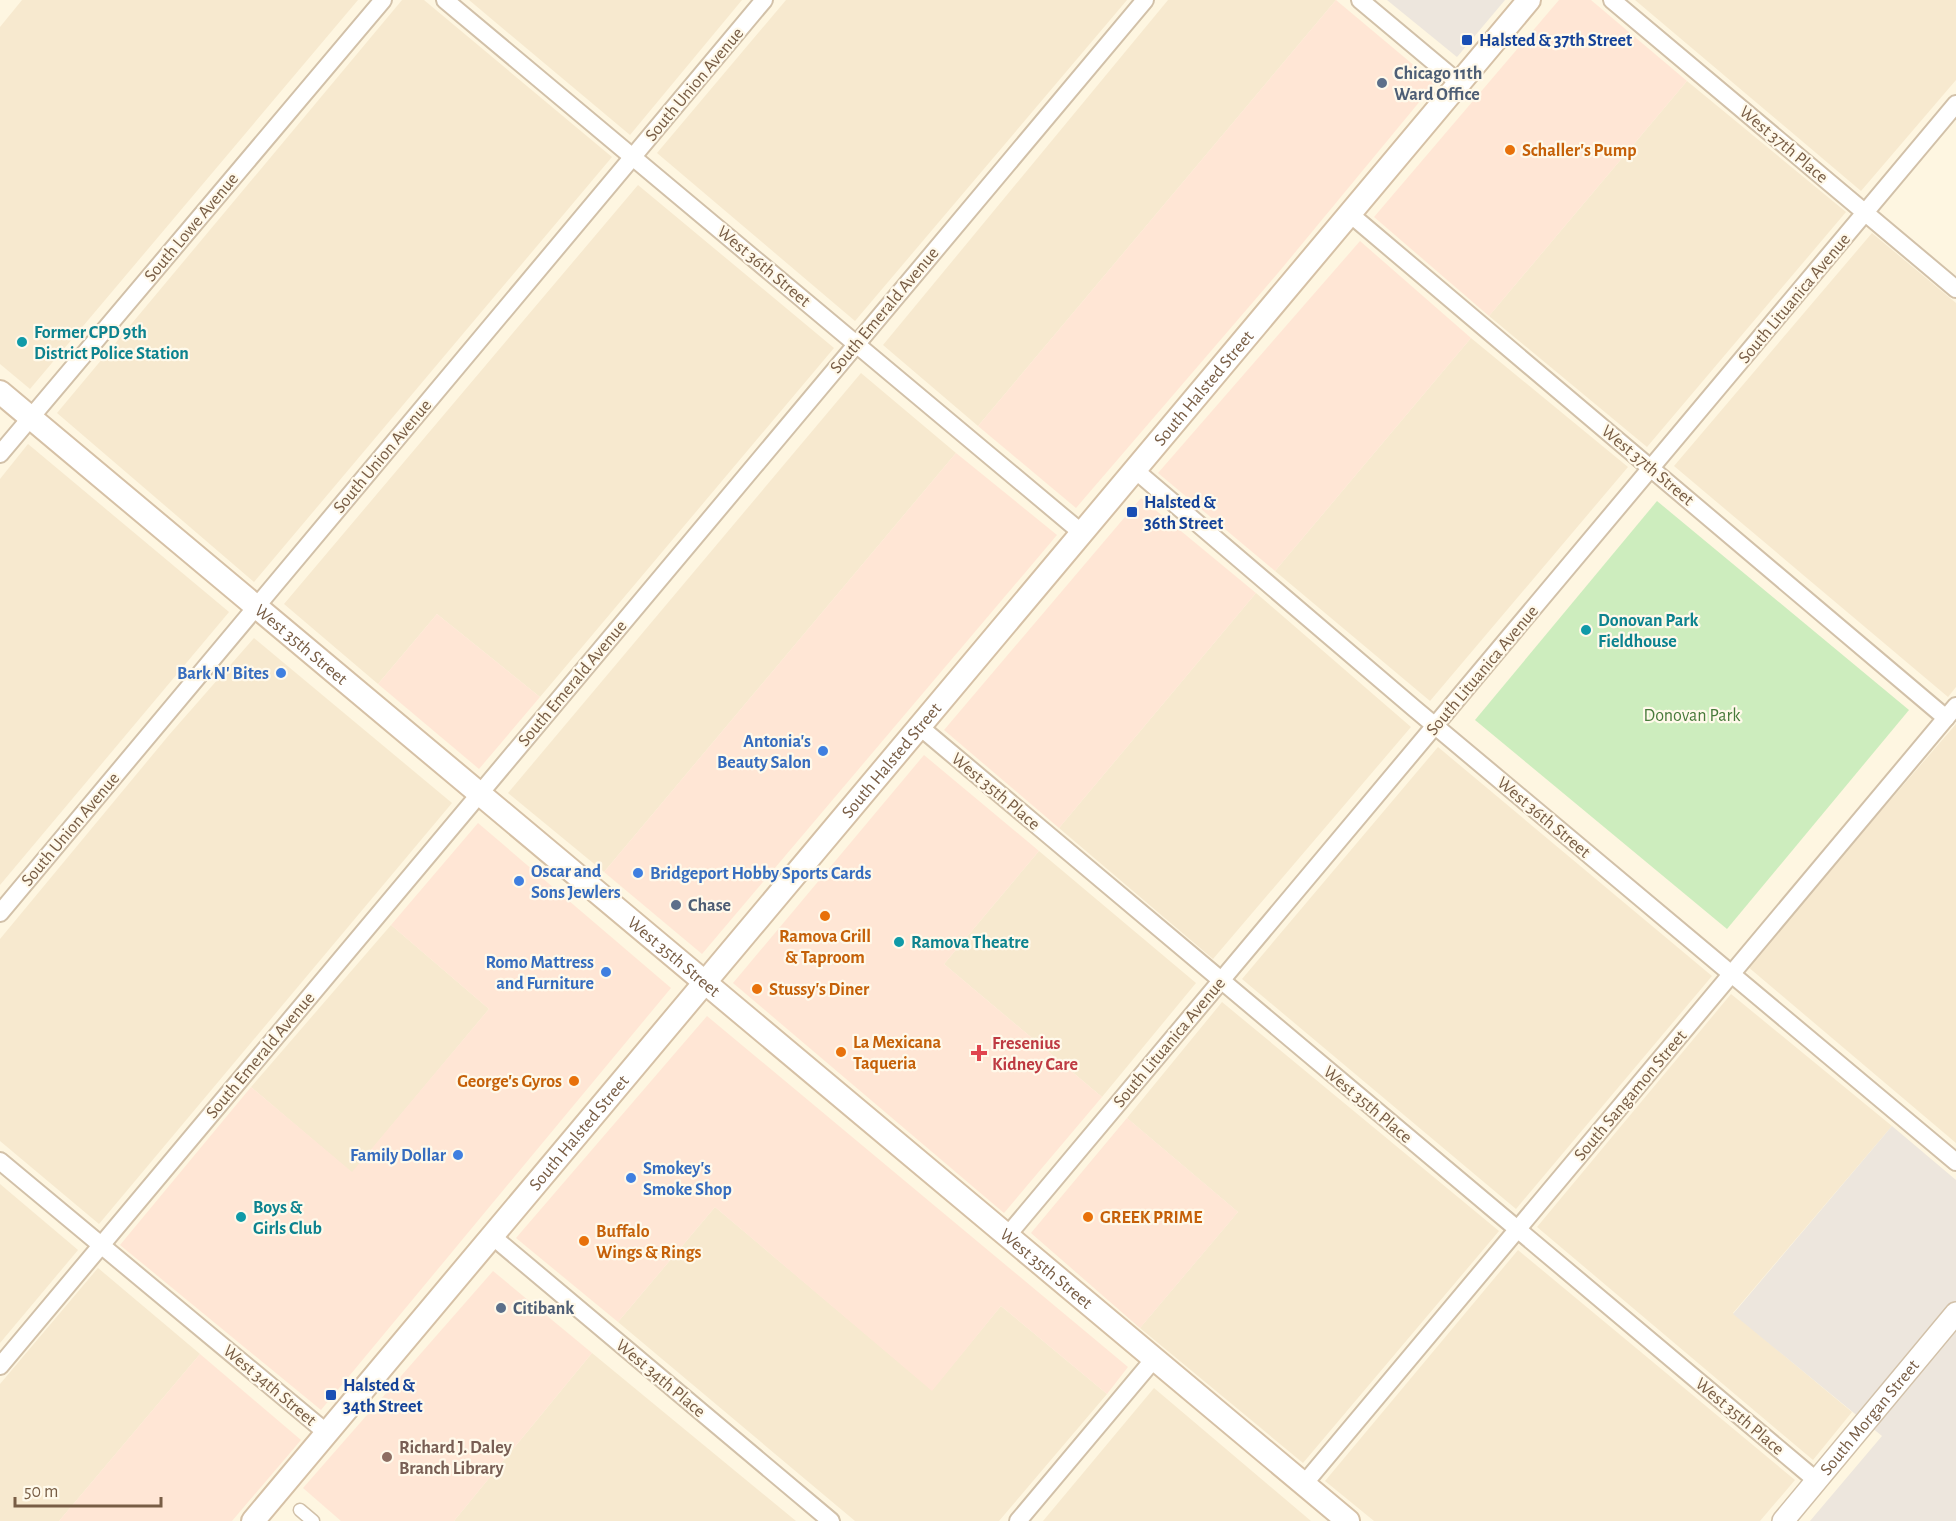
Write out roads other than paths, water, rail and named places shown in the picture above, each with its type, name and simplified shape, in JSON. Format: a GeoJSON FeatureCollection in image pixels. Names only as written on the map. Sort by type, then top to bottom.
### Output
{"type":"FeatureCollection","features":[{"type":"Feature","properties":{"kind":"main road","name":"South Halsted Street"},"geometry":{"type":"LineString","coordinates":[[253,1521],[1529,0]]}},
{"type":"Feature","properties":{"kind":"main road","name":"West 35th Street"},"geometry":{"type":"LineString","coordinates":[[0,392],[1348,1521]]}},
{"type":"Feature","properties":{"kind":"street","name":"South Lowe Avenue"},"geometry":{"type":"LineString","coordinates":[[0,454],[383,0]]}},
{"type":"Feature","properties":{"kind":"street","name":"West 36th Street"},"geometry":{"type":"LineString","coordinates":[[445,0],[1082,533]]}},
{"type":"Feature","properties":{"kind":"street","name":"South Union Avenue"},"geometry":{"type":"LineString","coordinates":[[0,913],[764,0]]}},
{"type":"Feature","properties":{"kind":"street","name":"South Emerald Avenue"},"geometry":{"type":"LineString","coordinates":[[0,1366],[1145,0]]}},
{"type":"Feature","properties":{"kind":"street"},"geometry":{"type":"LineString","coordinates":[[1360,0],[1459,84]]}},
{"type":"Feature","properties":{"kind":"street","name":"West 37th Place"},"geometry":{"type":"LineString","coordinates":[[1612,0],[1956,289]]}},
{"type":"Feature","properties":{"kind":"street","name":"South Lituanica Avenue"},"geometry":{"type":"LineString","coordinates":[[1007,1236],[1956,104]]}},
{"type":"Feature","properties":{"kind":"street","name":"West 37th Street"},"geometry":{"type":"LineString","coordinates":[[1350,214],[1651,468],[1951,712]]}},
{"type":"Feature","properties":{"kind":"street","name":"West 36th Street"},"geometry":{"type":"LineString","coordinates":[[1135,470],[1956,1162]]}},
{"type":"Feature","properties":{"kind":"street","name":"South Sangamon Street"},"geometry":{"type":"LineString","coordinates":[[1304,1484],[1951,712]]}},
{"type":"Feature","properties":{"kind":"street","name":"West 35th Place"},"geometry":{"type":"LineString","coordinates":[[920,727],[1817,1481]]}},
{"type":"Feature","properties":{"kind":"street"},"geometry":{"type":"LineString","coordinates":[[0,1161],[101,1245]]}},
{"type":"Feature","properties":{"kind":"street","name":"West 34th Place"},"geometry":{"type":"LineString","coordinates":[[492,1236],[831,1521]]}},
{"type":"Feature","properties":{"kind":"street","name":"West 34th Street"},"geometry":{"type":"LineString","coordinates":[[101,1245],[327,1433]]}},
{"type":"Feature","properties":{"kind":"street","name":"South Morgan Street"},"geometry":{"type":"LineString","coordinates":[[1783,1521],[1956,1313]]}},
{"type":"Feature","properties":{"kind":"street"},"geometry":{"type":"LineString","coordinates":[[1018,1521],[1154,1359]]}},
{"type":"Feature","properties":{"kind":"street"},"geometry":{"type":"LineString","coordinates":[[300,1510],[313,1521]]}},
{"type":"Feature","properties":{"kind":"place","name":"Halsted & 37th Street"},"geometry":{"type":"Point","coordinates":[1467,40]}},
{"type":"Feature","properties":{"kind":"place","name":"Chicago 11th Ward Office"},"geometry":{"type":"Point","coordinates":[1382,83]}},
{"type":"Feature","properties":{"kind":"place","name":"Schaller's Pump"},"geometry":{"type":"Point","coordinates":[1510,150]}},
{"type":"Feature","properties":{"kind":"place","name":"Former CPD 9th District Police Station"},"geometry":{"type":"Point","coordinates":[22,342]}},
{"type":"Feature","properties":{"kind":"place","name":"Halsted & 36th Street"},"geometry":{"type":"Point","coordinates":[1132,512]}},
{"type":"Feature","properties":{"kind":"place","name":"Donovan Park Fieldhouse"},"geometry":{"type":"Point","coordinates":[1586,630]}},
{"type":"Feature","properties":{"kind":"place","name":"Bark N' Bites"},"geometry":{"type":"Point","coordinates":[281,673]}},
{"type":"Feature","properties":{"kind":"place","name":"Antonia's Beauty Salon"},"geometry":{"type":"Point","coordinates":[823,751]}},
{"type":"Feature","properties":{"kind":"place","name":"Bridgeport Hobby Sports Cards"},"geometry":{"type":"Point","coordinates":[638,873]}},
{"type":"Feature","properties":{"kind":"place","name":"Oscar and Sons Jewlers"},"geometry":{"type":"Point","coordinates":[519,881]}},
{"type":"Feature","properties":{"kind":"place","name":"Chase"},"geometry":{"type":"Point","coordinates":[676,905]}},
{"type":"Feature","properties":{"kind":"place","name":"Ramova Grill & Taproom"},"geometry":{"type":"Point","coordinates":[825,916]}},
{"type":"Feature","properties":{"kind":"place","name":"Ramova Theatre"},"geometry":{"type":"Point","coordinates":[899,942]}},
{"type":"Feature","properties":{"kind":"place","name":"Romo Mattress and Furniture"},"geometry":{"type":"Point","coordinates":[606,972]}},
{"type":"Feature","properties":{"kind":"place","name":"Stussy's Diner"},"geometry":{"type":"Point","coordinates":[757,989]}},
{"type":"Feature","properties":{"kind":"place","name":"La Mexicana Taqueria"},"geometry":{"type":"Point","coordinates":[841,1052]}},
{"type":"Feature","properties":{"kind":"place","name":"Fresenius Kidney Care"},"geometry":{"type":"Point","coordinates":[979,1053]}},
{"type":"Feature","properties":{"kind":"place","name":"George's Gyros"},"geometry":{"type":"Point","coordinates":[574,1081]}},
{"type":"Feature","properties":{"kind":"place","name":"Family Dollar"},"geometry":{"type":"Point","coordinates":[458,1155]}},
{"type":"Feature","properties":{"kind":"place","name":"Smokey's Smoke Shop"},"geometry":{"type":"Point","coordinates":[631,1178]}},
{"type":"Feature","properties":{"kind":"place","name":"Boys & Girls Club"},"geometry":{"type":"Point","coordinates":[241,1217]}},
{"type":"Feature","properties":{"kind":"place","name":"GREEK PRIME"},"geometry":{"type":"Point","coordinates":[1088,1217]}},
{"type":"Feature","properties":{"kind":"place","name":"Buffalo Wings & Rings"},"geometry":{"type":"Point","coordinates":[584,1241]}},
{"type":"Feature","properties":{"kind":"place","name":"Citibank"},"geometry":{"type":"Point","coordinates":[501,1308]}},
{"type":"Feature","properties":{"kind":"place","name":"Halsted & 34th Street"},"geometry":{"type":"Point","coordinates":[331,1395]}},
{"type":"Feature","properties":{"kind":"place","name":"Richard J. Daley Branch Library"},"geometry":{"type":"Point","coordinates":[387,1457]}},
{"type":"Feature","properties":{"kind":"park label","name":"Donovan Park"},"geometry":{"type":"Point","coordinates":[1692,715]}}]}
